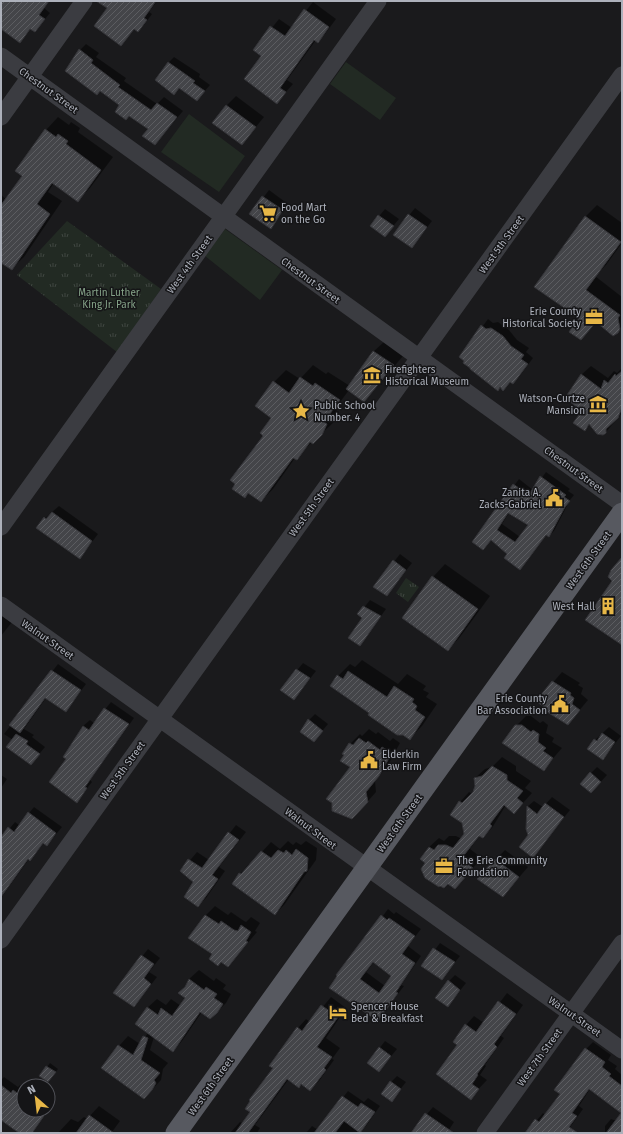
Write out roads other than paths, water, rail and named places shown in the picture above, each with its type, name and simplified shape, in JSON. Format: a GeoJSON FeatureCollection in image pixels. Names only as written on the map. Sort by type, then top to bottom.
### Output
{"type":"FeatureCollection","features":[{"type":"Feature","properties":{"kind":"main road","name":"West 6th Street"},"geometry":{"type":"LineString","coordinates":[[176,1133],[622,513]]}},
{"type":"Feature","properties":{"kind":"street"},"geometry":{"type":"LineString","coordinates":[[1,117],[84,1]]}},
{"type":"Feature","properties":{"kind":"street","name":"West 4th Street"},"geometry":{"type":"LineString","coordinates":[[1,527],[378,1]]}},
{"type":"Feature","properties":{"kind":"street","name":"Chestnut Street"},"geometry":{"type":"LineString","coordinates":[[1,56],[622,504]]}},
{"type":"Feature","properties":{"kind":"street","name":"West 5th Street"},"geometry":{"type":"LineString","coordinates":[[1,940],[622,75]]}},
{"type":"Feature","properties":{"kind":"street","name":"Walnut Street"},"geometry":{"type":"LineString","coordinates":[[1,606],[160,718],[366,868],[622,1050]]}},
{"type":"Feature","properties":{"kind":"street","name":"West 7th Street"},"geometry":{"type":"LineString","coordinates":[[485,1133],[622,943]]}},
{"type":"Feature","properties":{"kind":"place","name":"Food Mart on the Go"},"geometry":{"type":"Point","coordinates":[268,213]}},
{"type":"Feature","properties":{"kind":"place","name":"Erie County Historical Society"},"geometry":{"type":"Point","coordinates":[594,317]}},
{"type":"Feature","properties":{"kind":"place","name":"Firefighters Historical Museum"},"geometry":{"type":"Point","coordinates":[372,375]}},
{"type":"Feature","properties":{"kind":"place","name":"Watson-Curtze Mansion"},"geometry":{"type":"Point","coordinates":[598,404]}},
{"type":"Feature","properties":{"kind":"place","name":"Public School Number. 4"},"geometry":{"type":"Point","coordinates":[301,411]}},
{"type":"Feature","properties":{"kind":"place","name":"Zanita A. Zacks-Gabriel"},"geometry":{"type":"Point","coordinates":[554,498]}},
{"type":"Feature","properties":{"kind":"place","name":"West Hall"},"geometry":{"type":"Point","coordinates":[608,606]}},
{"type":"Feature","properties":{"kind":"place","name":"Erie County Bar Association"},"geometry":{"type":"Point","coordinates":[560,704]}},
{"type":"Feature","properties":{"kind":"place","name":"Elderkin Law Firm"},"geometry":{"type":"Point","coordinates":[369,760]}},
{"type":"Feature","properties":{"kind":"place","name":"The Erie Community Foundation"},"geometry":{"type":"Point","coordinates":[444,866]}},
{"type":"Feature","properties":{"kind":"place","name":"Spencer House Bed & Breakfast"},"geometry":{"type":"Point","coordinates":[338,1012]}},
{"type":"Feature","properties":{"kind":"park label","name":"Martin Luther King Jr. Park"},"geometry":{"type":"Point","coordinates":[109,298]}}]}
